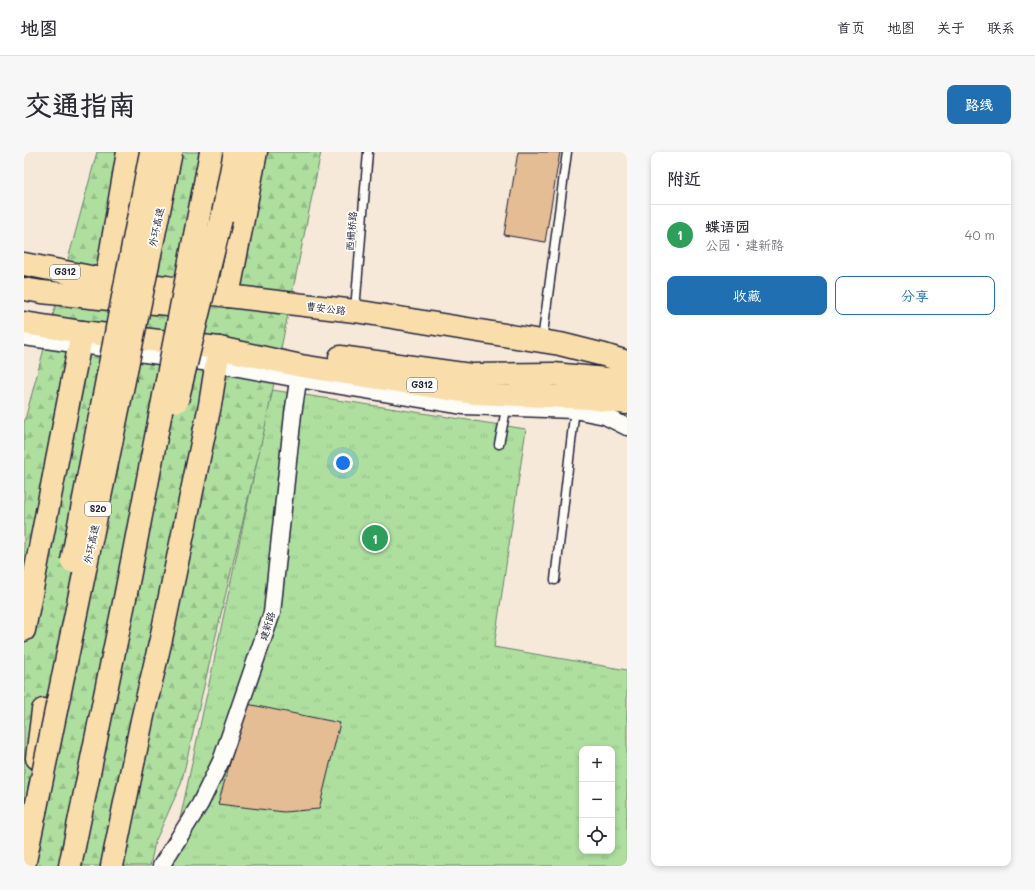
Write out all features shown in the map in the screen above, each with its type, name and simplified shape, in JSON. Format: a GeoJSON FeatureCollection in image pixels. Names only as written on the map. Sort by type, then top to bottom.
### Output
{"type":"FeatureCollection","features":[{"type":"Feature","properties":{"kind":"highway"},"geometry":{"type":"LineString","coordinates":[[128,152],[106,280],[142,302],[212,350]]}},
{"type":"Feature","properties":{"kind":"highway"},"geometry":{"type":"LineString","coordinates":[[24,855],[44,710],[151,152]]}},
{"type":"Feature","properties":{"kind":"highway","name":"外环高速"},"geometry":{"type":"LineString","coordinates":[[24,866],[171,152]]}},
{"type":"Feature","properties":{"kind":"highway"},"geometry":{"type":"LineString","coordinates":[[70,866],[126,593],[211,152]]}},
{"type":"Feature","properties":{"kind":"highway"},"geometry":{"type":"LineString","coordinates":[[126,593],[174,412],[221,219],[234,152]]}},
{"type":"Feature","properties":{"kind":"highway"},"geometry":{"type":"LineString","coordinates":[[24,288],[42,292],[196,306],[228,296],[256,152]]}},
{"type":"Feature","properties":{"kind":"highway","name":"曹安公路"},"geometry":{"type":"LineString","coordinates":[[24,264],[106,280],[355,311],[542,341],[560,344],[627,362]]}},
{"type":"Feature","properties":{"kind":"highway"},"geometry":{"type":"LineString","coordinates":[[24,323],[81,339],[105,327],[152,329],[212,350],[239,343],[470,375],[553,374],[627,381]]}},
{"type":"Feature","properties":{"kind":"highway"},"geometry":{"type":"LineString","coordinates":[[24,630],[81,339]]}},
{"type":"Feature","properties":{"kind":"highway"},"geometry":{"type":"LineString","coordinates":[[112,866],[208,412],[212,350]]}},
{"type":"Feature","properties":{"kind":"highway","name":"G312"},"geometry":{"type":"LineString","coordinates":[[212,350],[300,372],[474,393],[507,401],[575,404],[590,398],[627,404]]}},
{"type":"Feature","properties":{"kind":"street"},"geometry":{"type":"LineString","coordinates":[[24,337],[81,339],[212,350]]}},
{"type":"Feature","properties":{"kind":"street","name":"建新路"},"geometry":{"type":"LineString","coordinates":[[161,866],[200,804],[221,761],[272,613],[293,414],[300,372]]}},
{"type":"Feature","properties":{"kind":"street"},"geometry":{"type":"LineString","coordinates":[[575,404],[627,427]]}},
{"type":"Feature","properties":{"kind":"lane","name":"西栅桥路"},"geometry":{"type":"LineString","coordinates":[[355,311],[368,152]]}},
{"type":"Feature","properties":{"kind":"lane"},"geometry":{"type":"LineString","coordinates":[[542,341],[567,152]]}},
{"type":"Feature","properties":{"kind":"lane"},"geometry":{"type":"LineString","coordinates":[[499,444],[507,401]]}},
{"type":"Feature","properties":{"kind":"lane"},"geometry":{"type":"LineString","coordinates":[[554,580],[575,404]]}},
{"type":"Feature","properties":{"kind":"green space"},"geometry":{"type":"Polygon","coordinates":[[[97,152],[321,152],[265,427],[181,784],[155,842],[150,866],[24,866],[24,423],[97,152]]]}},
{"type":"Feature","properties":{"kind":"green space"},"geometry":{"type":"Polygon","coordinates":[[[272,390],[526,429],[494,647],[627,670],[627,866],[170,866],[272,390]]]}},
{"type":"Feature","properties":{"kind":"building"},"geometry":{"type":"Polygon","coordinates":[[[518,152],[560,152],[545,242],[504,235],[518,152]]]}},
{"type":"Feature","properties":{"kind":"building"},"geometry":{"type":"Polygon","coordinates":[[[247,704],[340,723],[319,809],[284,812],[218,804],[247,704]]]}},
{"type":"Feature","properties":{"kind":"place","name":"蝶语园"},"geometry":{"type":"Point","coordinates":[375,538]}}]}
